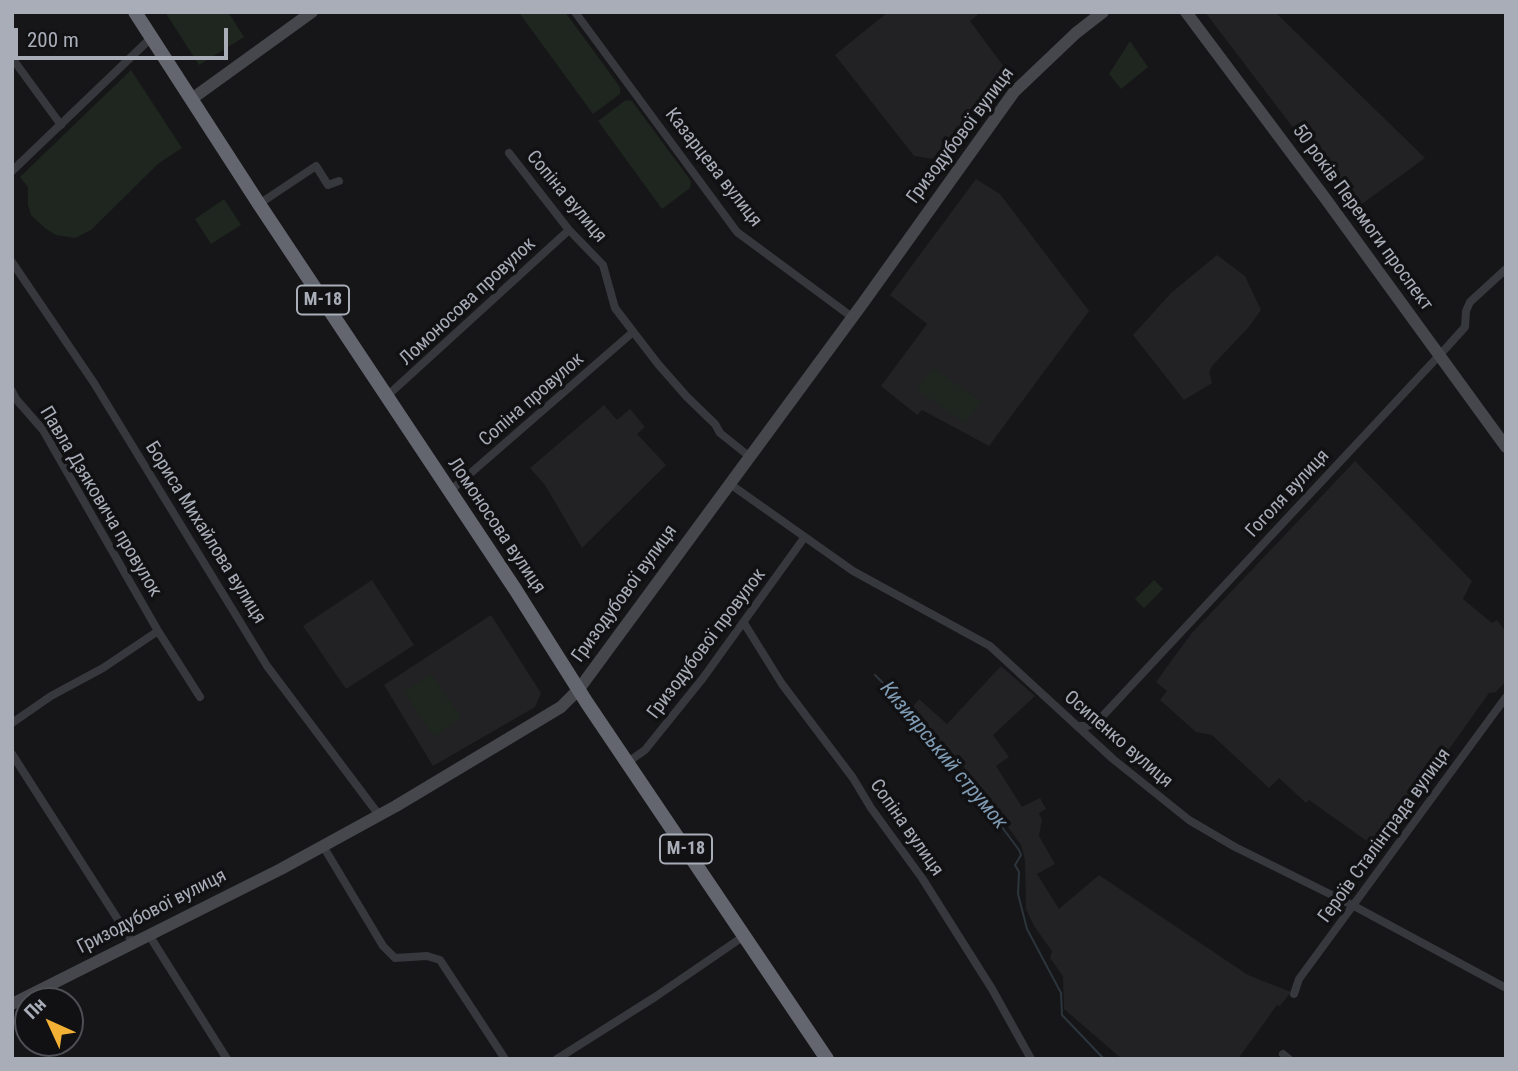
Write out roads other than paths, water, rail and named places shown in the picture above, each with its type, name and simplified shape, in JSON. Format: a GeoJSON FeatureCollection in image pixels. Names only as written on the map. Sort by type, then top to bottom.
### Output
{"type":"FeatureCollection","features":[{"type":"Feature","properties":{"kind":"highway","name":"Ломоносова вулиця"},"geometry":{"type":"LineString","coordinates":[[135,12],[579,689],[827,1059]]}},
{"type":"Feature","properties":{"kind":"street"},"geometry":{"type":"LineString","coordinates":[[193,98],[312,12]]}},
{"type":"Feature","properties":{"kind":"street","name":"Казарцева вулиця"},"geometry":{"type":"LineString","coordinates":[[575,12],[737,232],[852,317]]}},
{"type":"Feature","properties":{"kind":"street","name":"Гризодубової вулиця"},"geometry":{"type":"LineString","coordinates":[[12,1004],[379,816],[561,707],[579,689],[750,457],[1014,92],[1076,33],[1103,12]]}},
{"type":"Feature","properties":{"kind":"street","name":"50 років Перемоги проспект"},"geometry":{"type":"LineString","coordinates":[[1186,12],[1506,447]]}},
{"type":"Feature","properties":{"kind":"street"},"geometry":{"type":"LineString","coordinates":[[12,171],[152,37]]}},
{"type":"Feature","properties":{"kind":"street"},"geometry":{"type":"LineString","coordinates":[[12,58],[61,125]]}},
{"type":"Feature","properties":{"kind":"street","name":"Сопіна вулиця"},"geometry":{"type":"LineString","coordinates":[[509,153],[569,230],[603,265],[615,308],[633,332],[720,433],[750,457]]}},
{"type":"Feature","properties":{"kind":"street"},"geometry":{"type":"LineString","coordinates":[[259,204],[316,166],[328,185],[339,181]]}},
{"type":"Feature","properties":{"kind":"street","name":"Ломоносова провулок"},"geometry":{"type":"LineString","coordinates":[[387,396],[569,230]]}},
{"type":"Feature","properties":{"kind":"street","name":"Бориса Михайлова вулиця"},"geometry":{"type":"LineString","coordinates":[[12,262],[94,383],[267,666],[379,816]]}},
{"type":"Feature","properties":{"kind":"street","name":"Гоголя вулиця"},"geometry":{"type":"LineString","coordinates":[[1077,726],[1088,726],[1098,721],[1438,357],[1465,327],[1466,311],[1470,302],[1506,269]]}},
{"type":"Feature","properties":{"kind":"street","name":"Сопіна провулок"},"geometry":{"type":"LineString","coordinates":[[450,491],[633,332]]}},
{"type":"Feature","properties":{"kind":"street","name":"Павла Дзяковича провулок"},"geometry":{"type":"LineString","coordinates":[[12,391],[43,430],[159,631],[200,696]]}},
{"type":"Feature","properties":{"kind":"street","name":"Осипенко вулиця"},"geometry":{"type":"LineString","coordinates":[[730,484],[804,538],[903,600],[990,646],[1150,790],[1189,820],[1506,988]]}},
{"type":"Feature","properties":{"kind":"street","name":"Гризодубової провулок"},"geometry":{"type":"LineString","coordinates":[[628,762],[645,750],[744,623],[804,538]]}},
{"type":"Feature","properties":{"kind":"street","name":"Сопіна вулиця"},"geometry":{"type":"LineString","coordinates":[[744,623],[782,684],[853,778],[871,808],[922,878],[992,989],[1031,1059]]}},
{"type":"Feature","properties":{"kind":"street"},"geometry":{"type":"LineString","coordinates":[[12,723],[51,696],[103,668],[159,631]]}},
{"type":"Feature","properties":{"kind":"street","name":"Героїв Сталінграда вулиця"},"geometry":{"type":"LineString","coordinates":[[1294,994],[1299,979],[1506,697]]}},
{"type":"Feature","properties":{"kind":"street"},"geometry":{"type":"LineString","coordinates":[[12,754],[134,943]]}},
{"type":"Feature","properties":{"kind":"street"},"geometry":{"type":"LineString","coordinates":[[323,846],[383,946],[395,958],[427,956],[440,960],[505,1059]]}},
{"type":"Feature","properties":{"kind":"street"},"geometry":{"type":"LineString","coordinates":[[149,936],[228,1059]]}},
{"type":"Feature","properties":{"kind":"street"},"geometry":{"type":"LineString","coordinates":[[557,1059],[744,936]]}},
{"type":"Feature","properties":{"kind":"waterway","name":"Кизиярський струмок"},"geometry":{"type":"LineString","coordinates":[[875,675],[893,693],[919,735],[962,773],[1019,850],[1021,855],[1015,865],[1019,872],[1018,894],[1027,929],[1061,993],[1062,1015],[1104,1059]]}}]}
